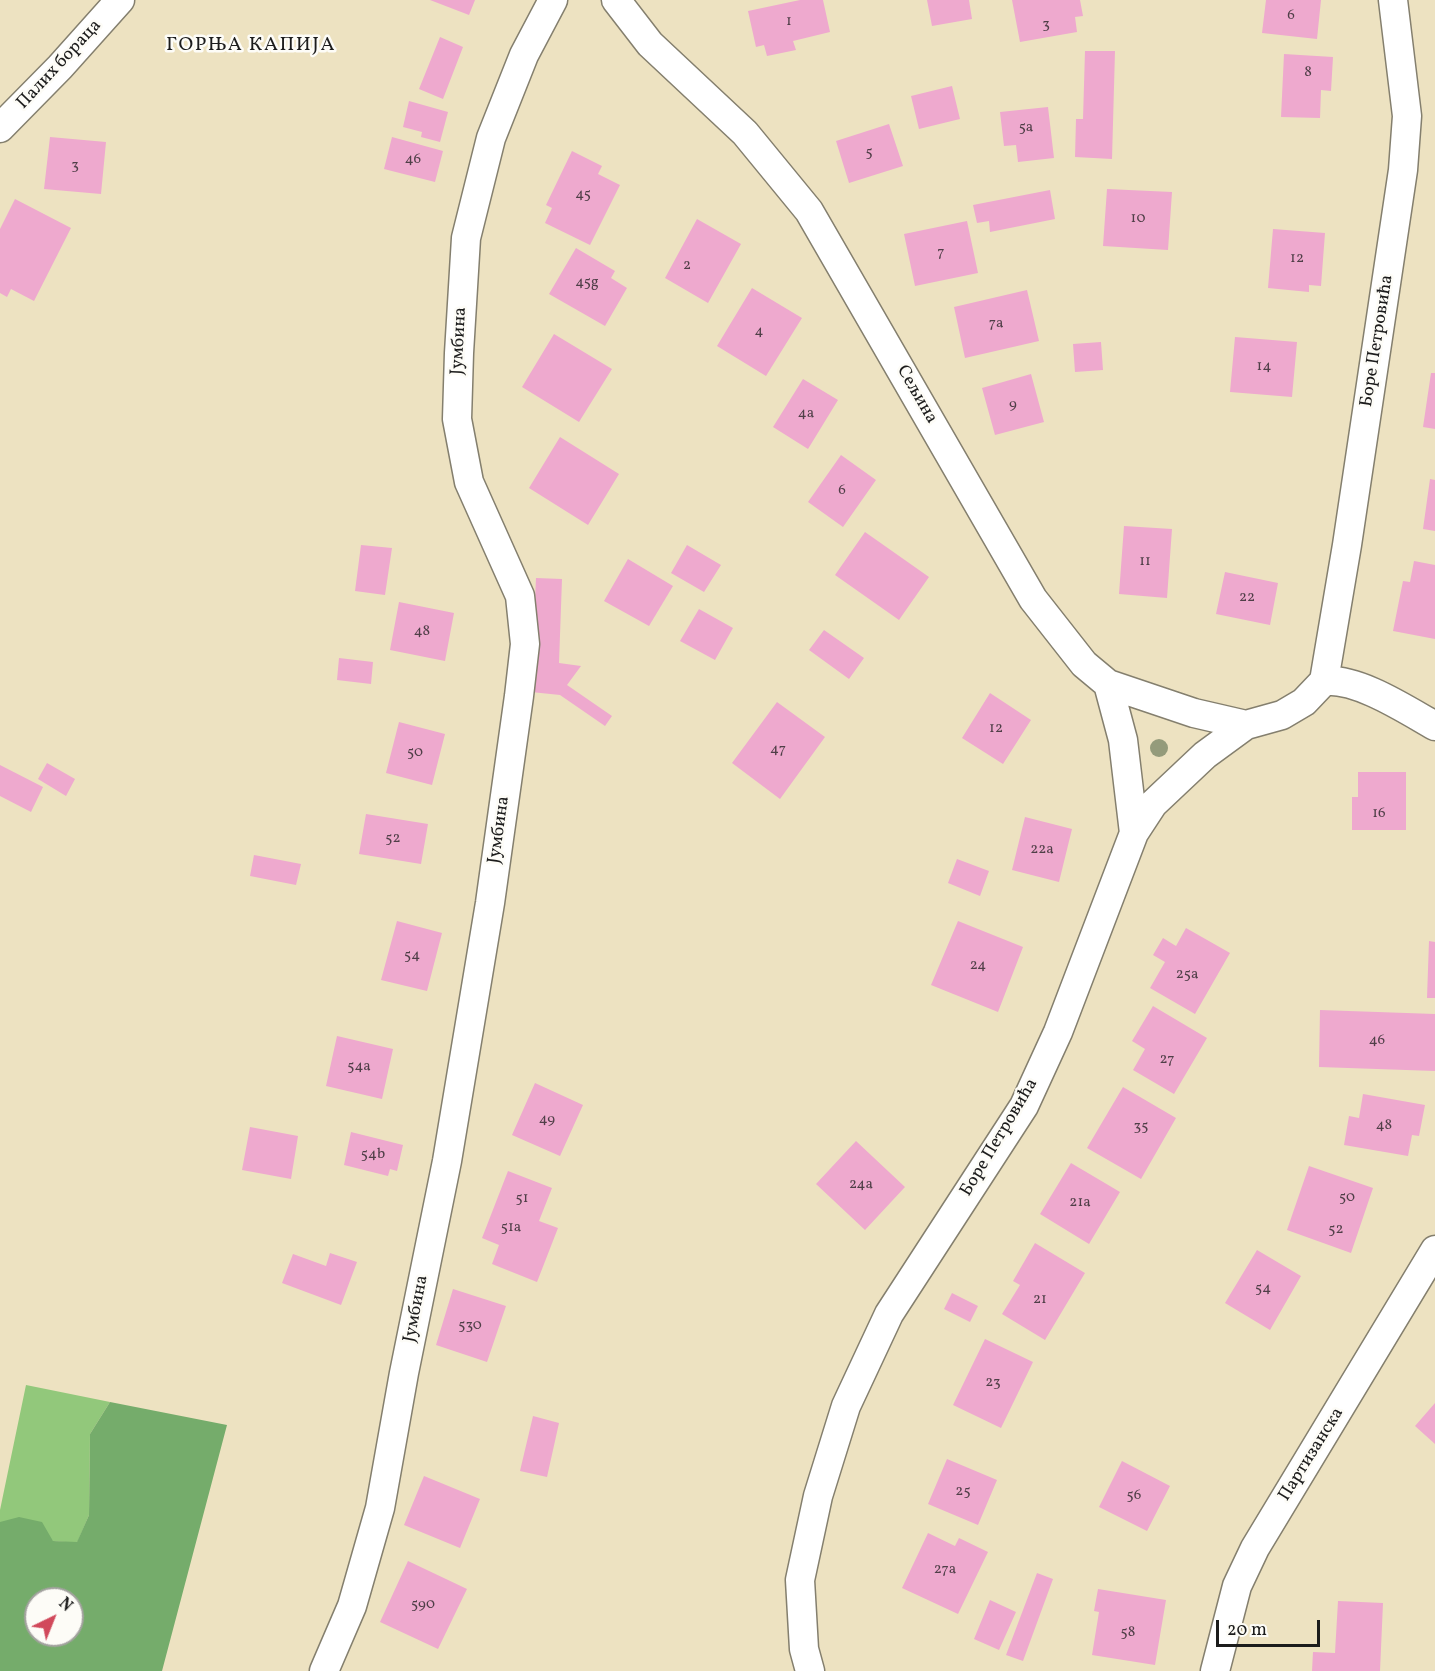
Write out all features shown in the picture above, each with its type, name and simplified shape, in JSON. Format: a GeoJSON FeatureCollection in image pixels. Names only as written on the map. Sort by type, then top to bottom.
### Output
{"type":"FeatureCollection","features":[{"type":"Feature","properties":{"kind":"street","name":"Палих бораца"},"geometry":{"type":"LineString","coordinates":[[0,129],[120,0]]}},
{"type":"Feature","properties":{"kind":"street","name":"Јумбина"},"geometry":{"type":"LineString","coordinates":[[324,1671],[352,1606],[380,1509],[404,1373],[447,1161],[490,903],[519,696],[525,644],[520,596],[469,482],[457,419],[459,353],[466,238],[491,138],[524,55],[553,0]]}},
{"type":"Feature","properties":{"kind":"street","name":"Сељина"},"geometry":{"type":"LineString","coordinates":[[616,0],[650,44],[745,133],[809,211],[1033,599],[1084,664],[1108,684]]}},
{"type":"Feature","properties":{"kind":"street","name":"Боре Петровића"},"geometry":{"type":"LineString","coordinates":[[810,1671],[804,1649],[800,1580],[818,1496],[846,1407],[890,1314],[1024,1106],[1058,1032],[1134,833],[1153,804],[1181,776],[1246,725],[1282,715],[1304,702],[1324,681],[1349,534],[1403,170],[1407,116],[1394,0]]}},
{"type":"Feature","properties":{"kind":"street"},"geometry":{"type":"LineString","coordinates":[[1324,681],[1338,680],[1355,684],[1435,726]]}},
{"type":"Feature","properties":{"kind":"street"},"geometry":{"type":"LineString","coordinates":[[1108,684],[1194,713],[1246,725]]}},
{"type":"Feature","properties":{"kind":"street"},"geometry":{"type":"LineString","coordinates":[[1108,684],[1124,740],[1134,833]]}},
{"type":"Feature","properties":{"kind":"street","name":"Партизанска"},"geometry":{"type":"LineString","coordinates":[[1215,1671],[1237,1586],[1255,1548],[1435,1250]]}},
{"type":"Feature","properties":{"kind":"green space"},"geometry":{"type":"Polygon","coordinates":[[[26,1385],[110,1402],[90,1434],[89,1515],[77,1543],[53,1541],[0,1522],[0,1510],[26,1385]]]}},
{"type":"Feature","properties":{"kind":"green space"},"geometry":{"type":"Polygon","coordinates":[[[110,1402],[227,1425],[162,1671],[0,1671],[0,1522],[19,1517],[42,1522],[53,1541],[77,1542],[89,1515],[90,1434],[110,1402]]]}},
{"type":"Feature","properties":{"kind":"building"},"geometry":{"type":"Polygon","coordinates":[[[430,0],[475,0],[469,15],[430,0]]]}},
{"type":"Feature","properties":{"kind":"building"},"geometry":{"type":"Polygon","coordinates":[[[800,0],[823,0],[830,32],[793,41],[796,50],[767,56],[764,45],[756,47],[748,11],[800,0]]]}},
{"type":"Feature","properties":{"kind":"building"},"geometry":{"type":"Polygon","coordinates":[[[927,0],[969,0],[972,19],[932,26],[927,0]]]}},
{"type":"Feature","properties":{"kind":"building"},"geometry":{"type":"Polygon","coordinates":[[[1012,0],[1080,0],[1083,16],[1075,17],[1077,32],[1020,42],[1012,0]]]}},
{"type":"Feature","properties":{"kind":"building"},"geometry":{"type":"Polygon","coordinates":[[[1266,0],[1321,0],[1317,39],[1262,33],[1266,0]]]}},
{"type":"Feature","properties":{"kind":"building"},"geometry":{"type":"Polygon","coordinates":[[[440,37],[463,47],[443,99],[419,89],[440,37]]]}},
{"type":"Feature","properties":{"kind":"building"},"geometry":{"type":"Polygon","coordinates":[[[1085,51],[1115,51],[1112,159],[1075,157],[1076,119],[1083,119],[1085,51]]]}},
{"type":"Feature","properties":{"kind":"building"},"geometry":{"type":"Polygon","coordinates":[[[1284,54],[1333,57],[1331,91],[1321,90],[1320,118],[1281,117],[1284,54]]]}},
{"type":"Feature","properties":{"kind":"building"},"geometry":{"type":"Polygon","coordinates":[[[952,86],[960,119],[919,129],[911,96],[952,86]]]}},
{"type":"Feature","properties":{"kind":"building"},"geometry":{"type":"Polygon","coordinates":[[[409,101],[448,112],[440,142],[421,137],[422,132],[403,127],[409,101]]]}},
{"type":"Feature","properties":{"kind":"building"},"geometry":{"type":"Polygon","coordinates":[[[1048,107],[1054,158],[1018,162],[1016,145],[1004,146],[1000,112],[1048,107]]]}},
{"type":"Feature","properties":{"kind":"building"},"geometry":{"type":"Polygon","coordinates":[[[889,124],[903,166],[849,183],[836,141],[889,124]]]}},
{"type":"Feature","properties":{"kind":"building"},"geometry":{"type":"Polygon","coordinates":[[[50,137],[106,142],[101,194],[44,189],[50,137]]]}},
{"type":"Feature","properties":{"kind":"building"},"geometry":{"type":"Polygon","coordinates":[[[392,137],[443,151],[435,182],[384,169],[392,137]]]}},
{"type":"Feature","properties":{"kind":"building"},"geometry":{"type":"Polygon","coordinates":[[[572,151],[602,166],[598,174],[620,185],[590,245],[545,223],[552,208],[546,205],[572,151]]]}},
{"type":"Feature","properties":{"kind":"building"},"geometry":{"type":"Polygon","coordinates":[[[1107,189],[1172,192],[1168,250],[1103,246],[1107,189]]]}},
{"type":"Feature","properties":{"kind":"building"},"geometry":{"type":"Polygon","coordinates":[[[1050,190],[1055,219],[990,232],[989,221],[977,223],[973,205],[1050,190]]]}},
{"type":"Feature","properties":{"kind":"building"},"geometry":{"type":"Polygon","coordinates":[[[15,199],[71,228],[34,301],[11,289],[7,297],[0,293],[0,229],[15,199]]]}},
{"type":"Feature","properties":{"kind":"building"},"geometry":{"type":"Polygon","coordinates":[[[697,219],[741,244],[708,303],[665,278],[697,219]]]}},
{"type":"Feature","properties":{"kind":"building"},"geometry":{"type":"Polygon","coordinates":[[[967,221],[978,273],[915,286],[904,234],[967,221]]]}},
{"type":"Feature","properties":{"kind":"building"},"geometry":{"type":"Polygon","coordinates":[[[1273,229],[1325,233],[1321,286],[1309,285],[1309,292],[1268,288],[1273,229]]]}},
{"type":"Feature","properties":{"kind":"building"},"geometry":{"type":"Polygon","coordinates":[[[576,248],[615,271],[611,278],[627,288],[605,326],[549,294],[576,248]]]}},
{"type":"Feature","properties":{"kind":"building"},"geometry":{"type":"Polygon","coordinates":[[[752,288],[802,318],[766,376],[717,346],[752,288]]]}},
{"type":"Feature","properties":{"kind":"building"},"geometry":{"type":"Polygon","coordinates":[[[1027,290],[1039,341],[965,358],[954,307],[1027,290]]]}},
{"type":"Feature","properties":{"kind":"building"},"geometry":{"type":"Polygon","coordinates":[[[554,334],[612,369],[579,422],[522,387],[554,334]]]}},
{"type":"Feature","properties":{"kind":"building"},"geometry":{"type":"Polygon","coordinates":[[[1235,337],[1297,342],[1292,397],[1230,392],[1235,337]]]}},
{"type":"Feature","properties":{"kind":"building"},"geometry":{"type":"Polygon","coordinates":[[[1101,342],[1103,370],[1075,372],[1073,344],[1101,342]]]}},
{"type":"Feature","properties":{"kind":"building"},"geometry":{"type":"Polygon","coordinates":[[[1431,373],[1435,373],[1435,429],[1423,427],[1431,373]]]}},
{"type":"Feature","properties":{"kind":"building"},"geometry":{"type":"Polygon","coordinates":[[[1031,374],[1044,422],[995,435],[982,388],[1031,374]]]}},
{"type":"Feature","properties":{"kind":"building"},"geometry":{"type":"Polygon","coordinates":[[[803,379],[838,400],[808,449],[773,427],[803,379]]]}},
{"type":"Feature","properties":{"kind":"building"},"geometry":{"type":"Polygon","coordinates":[[[560,437],[619,474],[588,525],[529,488],[560,437]]]}},
{"type":"Feature","properties":{"kind":"building"},"geometry":{"type":"Polygon","coordinates":[[[841,455],[876,480],[843,527],[808,502],[841,455]]]}},
{"type":"Feature","properties":{"kind":"building"},"geometry":{"type":"Polygon","coordinates":[[[1430,479],[1435,480],[1435,531],[1423,529],[1430,479]]]}},
{"type":"Feature","properties":{"kind":"building"},"geometry":{"type":"Polygon","coordinates":[[[1124,526],[1172,529],[1167,598],[1119,594],[1124,526]]]}},
{"type":"Feature","properties":{"kind":"building"},"geometry":{"type":"Polygon","coordinates":[[[865,532],[929,577],[899,620],[835,575],[865,532]]]}},
{"type":"Feature","properties":{"kind":"building"},"geometry":{"type":"Polygon","coordinates":[[[361,545],[392,548],[385,595],[355,591],[361,545]]]}},
{"type":"Feature","properties":{"kind":"building"},"geometry":{"type":"Polygon","coordinates":[[[687,545],[721,565],[704,592],[671,573],[687,545]]]}},
{"type":"Feature","properties":{"kind":"building"},"geometry":{"type":"Polygon","coordinates":[[[628,559],[673,586],[649,626],[604,601],[628,559]]]}},
{"type":"Feature","properties":{"kind":"building"},"geometry":{"type":"Polygon","coordinates":[[[1414,561],[1435,565],[1435,639],[1393,631],[1403,581],[1410,582],[1414,561]]]}},
{"type":"Feature","properties":{"kind":"building"},"geometry":{"type":"Polygon","coordinates":[[[1225,572],[1278,583],[1270,625],[1216,614],[1225,572]]]}},
{"type":"Feature","properties":{"kind":"building"},"geometry":{"type":"Polygon","coordinates":[[[536,578],[562,579],[559,663],[581,666],[567,685],[612,716],[605,726],[560,695],[531,692],[536,578]]]}},
{"type":"Feature","properties":{"kind":"building"},"geometry":{"type":"Polygon","coordinates":[[[399,602],[454,613],[445,661],[390,650],[399,602]]]}},
{"type":"Feature","properties":{"kind":"building"},"geometry":{"type":"Polygon","coordinates":[[[699,609],[733,628],[715,660],[680,641],[699,609]]]}},
{"type":"Feature","properties":{"kind":"building"},"geometry":{"type":"Polygon","coordinates":[[[824,630],[864,658],[849,679],[809,650],[824,630]]]}},
{"type":"Feature","properties":{"kind":"building"},"geometry":{"type":"Polygon","coordinates":[[[339,658],[373,662],[371,684],[337,680],[339,658]]]}},
{"type":"Feature","properties":{"kind":"building"},"geometry":{"type":"Polygon","coordinates":[[[990,693],[1031,720],[1003,764],[962,738],[990,693]]]}},
{"type":"Feature","properties":{"kind":"building"},"geometry":{"type":"Polygon","coordinates":[[[777,702],[825,737],[780,799],[732,763],[777,702]]]}},
{"type":"Feature","properties":{"kind":"building"},"geometry":{"type":"Polygon","coordinates":[[[399,722],[445,734],[432,785],[386,773],[399,722]]]}},
{"type":"Feature","properties":{"kind":"building"},"geometry":{"type":"Polygon","coordinates":[[[47,763],[75,779],[66,796],[38,779],[47,763]]]}},
{"type":"Feature","properties":{"kind":"building"},"geometry":{"type":"Polygon","coordinates":[[[0,765],[43,787],[31,812],[0,796],[0,765]]]}},
{"type":"Feature","properties":{"kind":"building"},"geometry":{"type":"Polygon","coordinates":[[[1358,772],[1406,772],[1406,830],[1352,830],[1352,797],[1358,797],[1358,772]]]}},
{"type":"Feature","properties":{"kind":"building"},"geometry":{"type":"Polygon","coordinates":[[[366,814],[428,824],[421,864],[359,854],[366,814]]]}},
{"type":"Feature","properties":{"kind":"building"},"geometry":{"type":"Polygon","coordinates":[[[1025,817],[1072,829],[1059,882],[1012,870],[1025,817]]]}},
{"type":"Feature","properties":{"kind":"building"},"geometry":{"type":"Polygon","coordinates":[[[254,855],[301,864],[296,885],[250,876],[254,855]]]}},
{"type":"Feature","properties":{"kind":"building"},"geometry":{"type":"Polygon","coordinates":[[[957,859],[989,871],[980,896],[948,883],[957,859]]]}},
{"type":"Feature","properties":{"kind":"building"},"geometry":{"type":"Polygon","coordinates":[[[397,921],[442,933],[427,991],[381,980],[397,921]]]}},
{"type":"Feature","properties":{"kind":"building"},"geometry":{"type":"Polygon","coordinates":[[[958,921],[1023,947],[998,1012],[931,985],[958,921]]]}},
{"type":"Feature","properties":{"kind":"building"},"geometry":{"type":"Polygon","coordinates":[[[1186,928],[1230,953],[1195,1014],[1150,988],[1165,962],[1153,955],[1163,938],[1176,946],[1186,928]]]}},
{"type":"Feature","properties":{"kind":"building"},"geometry":{"type":"Polygon","coordinates":[[[1429,941],[1435,942],[1435,998],[1427,998],[1429,941]]]}},
{"type":"Feature","properties":{"kind":"building"},"geometry":{"type":"Polygon","coordinates":[[[1153,1006],[1207,1038],[1174,1094],[1133,1070],[1145,1049],[1132,1041],[1153,1006]]]}},
{"type":"Feature","properties":{"kind":"building"},"geometry":{"type":"Polygon","coordinates":[[[1320,1010],[1435,1014],[1435,1071],[1319,1067],[1320,1010]]]}},
{"type":"Feature","properties":{"kind":"building"},"geometry":{"type":"Polygon","coordinates":[[[337,1036],[393,1049],[382,1099],[326,1086],[337,1036]]]}},
{"type":"Feature","properties":{"kind":"building"},"geometry":{"type":"Polygon","coordinates":[[[535,1083],[583,1105],[560,1156],[512,1135],[535,1083]]]}},
{"type":"Feature","properties":{"kind":"building"},"geometry":{"type":"Polygon","coordinates":[[[1123,1087],[1176,1118],[1141,1179],[1087,1148],[1123,1087]]]}},
{"type":"Feature","properties":{"kind":"building"},"geometry":{"type":"Polygon","coordinates":[[[1363,1094],[1425,1105],[1419,1136],[1412,1135],[1408,1156],[1344,1145],[1349,1116],[1359,1118],[1363,1094]]]}},
{"type":"Feature","properties":{"kind":"building"},"geometry":{"type":"Polygon","coordinates":[[[250,1127],[298,1136],[291,1179],[242,1170],[250,1127]]]}},
{"type":"Feature","properties":{"kind":"building"},"geometry":{"type":"Polygon","coordinates":[[[351,1132],[403,1145],[397,1171],[390,1169],[388,1176],[344,1165],[351,1132]]]}},
{"type":"Feature","properties":{"kind":"building"},"geometry":{"type":"Polygon","coordinates":[[[856,1141],[905,1187],[865,1230],[816,1184],[856,1141]]]}},
{"type":"Feature","properties":{"kind":"building"},"geometry":{"type":"Polygon","coordinates":[[[1071,1163],[1120,1192],[1089,1244],[1040,1214],[1071,1163]]]}},
{"type":"Feature","properties":{"kind":"building"},"geometry":{"type":"Polygon","coordinates":[[[1309,1166],[1373,1188],[1351,1253],[1287,1230],[1309,1166]]]}},
{"type":"Feature","properties":{"kind":"building"},"geometry":{"type":"Polygon","coordinates":[[[508,1171],[552,1188],[539,1221],[558,1228],[537,1282],[492,1264],[499,1245],[482,1238],[508,1171]]]}},
{"type":"Feature","properties":{"kind":"building"},"geometry":{"type":"Polygon","coordinates":[[[1035,1243],[1085,1273],[1045,1340],[1002,1314],[1020,1285],[1013,1281],[1035,1243]]]}},
{"type":"Feature","properties":{"kind":"building"},"geometry":{"type":"Polygon","coordinates":[[[1257,1250],[1301,1276],[1270,1330],[1225,1303],[1257,1250]]]}},
{"type":"Feature","properties":{"kind":"building"},"geometry":{"type":"Polygon","coordinates":[[[330,1253],[357,1262],[341,1305],[282,1283],[293,1254],[326,1266],[330,1253]]]}},
{"type":"Feature","properties":{"kind":"building"},"geometry":{"type":"Polygon","coordinates":[[[453,1289],[506,1306],[487,1362],[436,1345],[453,1289]]]}},
{"type":"Feature","properties":{"kind":"building"},"geometry":{"type":"Polygon","coordinates":[[[952,1293],[978,1306],[970,1322],[944,1309],[952,1293]]]}},
{"type":"Feature","properties":{"kind":"building"},"geometry":{"type":"Polygon","coordinates":[[[985,1339],[1033,1362],[1001,1428],[953,1405],[985,1339]]]}},
{"type":"Feature","properties":{"kind":"building"},"geometry":{"type":"Polygon","coordinates":[[[1435,1403],[1435,1444],[1415,1426],[1435,1403]]]}},
{"type":"Feature","properties":{"kind":"building"},"geometry":{"type":"Polygon","coordinates":[[[533,1416],[559,1423],[547,1477],[520,1471],[533,1416]]]}},
{"type":"Feature","properties":{"kind":"building"},"geometry":{"type":"Polygon","coordinates":[[[947,1459],[997,1480],[978,1525],[928,1504],[947,1459]]]}},
{"type":"Feature","properties":{"kind":"building"},"geometry":{"type":"Polygon","coordinates":[[[1122,1461],[1170,1486],[1147,1531],[1099,1507],[1122,1461]]]}},
{"type":"Feature","properties":{"kind":"building"},"geometry":{"type":"Polygon","coordinates":[[[424,1476],[480,1499],[460,1548],[404,1525],[424,1476]]]}},
{"type":"Feature","properties":{"kind":"building"},"geometry":{"type":"Polygon","coordinates":[[[928,1533],[955,1546],[959,1538],[988,1552],[958,1614],[902,1588],[928,1533]]]}},
{"type":"Feature","properties":{"kind":"building"},"geometry":{"type":"Polygon","coordinates":[[[408,1561],[467,1589],[438,1649],[380,1622],[408,1561]]]}},
{"type":"Feature","properties":{"kind":"building"},"geometry":{"type":"Polygon","coordinates":[[[1037,1573],[1053,1579],[1023,1661],[1006,1655],[1037,1573]]]}},
{"type":"Feature","properties":{"kind":"building"},"geometry":{"type":"Polygon","coordinates":[[[1098,1589],[1166,1600],[1155,1665],[1092,1655],[1099,1612],[1094,1611],[1098,1589]]]}},
{"type":"Feature","properties":{"kind":"building"},"geometry":{"type":"Polygon","coordinates":[[[990,1600],[1016,1612],[999,1650],[974,1639],[990,1600]]]}},
{"type":"Feature","properties":{"kind":"building"},"geometry":{"type":"Polygon","coordinates":[[[1338,1601],[1383,1603],[1380,1671],[1312,1671],[1313,1652],[1335,1653],[1338,1601]]]}},
{"type":"Feature","properties":{"kind":"district","name":"ГОРЊА КАПИЈА"},"geometry":{"type":"Point","coordinates":[251,46]}}]}
